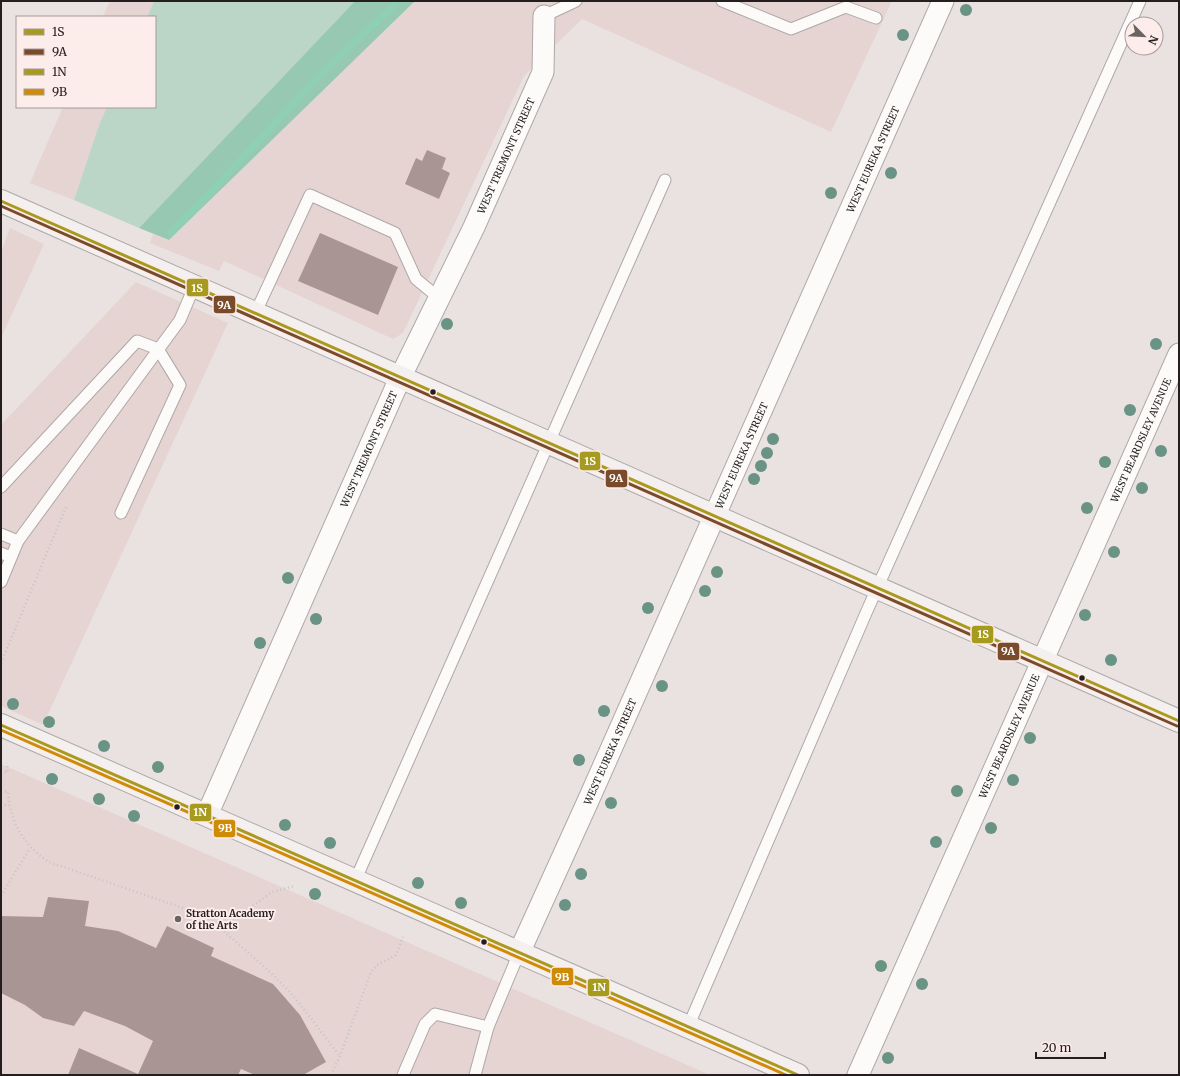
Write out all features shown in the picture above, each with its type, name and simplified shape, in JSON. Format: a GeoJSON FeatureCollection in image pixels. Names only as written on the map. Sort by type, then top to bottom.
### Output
{"type":"FeatureCollection","features":[{"type":"Feature","properties":{"kind":"main road"},"geometry":{"type":"LineString","coordinates":[[1,201],[1179,721]]}},
{"type":"Feature","properties":{"kind":"main road"},"geometry":{"type":"LineString","coordinates":[[1,725],[798,1075]]}},
{"type":"Feature","properties":{"kind":"street","name":"WEST EUREKA STREET"},"geometry":{"type":"LineString","coordinates":[[519,952],[944,1]]}},
{"type":"Feature","properties":{"kind":"street","name":"WEST TREMONT STREET"},"geometry":{"type":"LineString","coordinates":[[207,815],[400,378],[474,227],[543,72],[544,16]]}},
{"type":"Feature","properties":{"kind":"street","name":"WEST BEARDSLEY AVENUE"},"geometry":{"type":"LineString","coordinates":[[858,1075],[1179,354]]}},
{"type":"Feature","properties":{"kind":"lane"},"geometry":{"type":"LineString","coordinates":[[544,16],[576,1]]}},
{"type":"Feature","properties":{"kind":"lane"},"geometry":{"type":"LineString","coordinates":[[722,1],[791,29],[846,7],[876,18]]}},
{"type":"Feature","properties":{"kind":"lane"},"geometry":{"type":"LineString","coordinates":[[688,1027],[877,588],[1140,1]]}},
{"type":"Feature","properties":{"kind":"lane"},"geometry":{"type":"LineString","coordinates":[[355,881],[664,180]]}},
{"type":"Feature","properties":{"kind":"lane"},"geometry":{"type":"LineString","coordinates":[[255,314],[310,195],[395,233],[416,279],[439,298]]}},
{"type":"Feature","properties":{"kind":"lane"},"geometry":{"type":"LineString","coordinates":[[1,582],[6,555],[18,541],[180,320],[194,287]]}},
{"type":"Feature","properties":{"kind":"lane"},"geometry":{"type":"LineString","coordinates":[[1,487],[137,341],[158,349],[180,385],[121,513]]}},
{"type":"Feature","properties":{"kind":"lane"},"geometry":{"type":"LineString","coordinates":[[1,534],[18,541]]}},
{"type":"Feature","properties":{"kind":"lane"},"geometry":{"type":"LineString","coordinates":[[475,1075],[488,1027],[519,952]]}},
{"type":"Feature","properties":{"kind":"lane"},"geometry":{"type":"LineString","coordinates":[[403,1075],[424,1024],[435,1014],[488,1027]]}},
{"type":"Feature","properties":{"kind":"path"},"geometry":{"type":"LineString","coordinates":[[1,663],[66,507]]}},
{"type":"Feature","properties":{"kind":"path"},"geometry":{"type":"LineString","coordinates":[[1,772],[8,772],[7,763]]}},
{"type":"Feature","properties":{"kind":"path"},"geometry":{"type":"LineString","coordinates":[[1,792],[8,792],[12,820],[30,848],[49,862],[209,917],[224,918],[239,916],[272,892],[294,886]]}},
{"type":"Feature","properties":{"kind":"path"},"geometry":{"type":"LineString","coordinates":[[1,804],[9,806]]}},
{"type":"Feature","properties":{"kind":"path"},"geometry":{"type":"LineString","coordinates":[[1,896],[30,848]]}},
{"type":"Feature","properties":{"kind":"path"},"geometry":{"type":"LineString","coordinates":[[209,917],[283,986],[305,1009],[319,1031],[340,1056]]}},
{"type":"Feature","properties":{"kind":"path"},"geometry":{"type":"LineString","coordinates":[[331,1075],[340,1056],[371,972],[378,965],[396,955],[403,937]]}},
{"type":"Feature","properties":{"kind":"shaded area"},"geometry":{"type":"Polygon","coordinates":[[[110,1],[154,1],[147,16],[103,16],[110,1]]]}},
{"type":"Feature","properties":{"kind":"shaded area"},"geometry":{"type":"Polygon","coordinates":[[[415,1],[892,1],[831,132],[582,19],[524,76],[403,333],[393,339],[224,261],[219,271],[150,243],[153,234],[169,240],[415,1]]]}},
{"type":"Feature","properties":{"kind":"shaded area"},"geometry":{"type":"Polygon","coordinates":[[[63,108],[107,108],[99,125],[74,200],[30,183],[63,108]]]}},
{"type":"Feature","properties":{"kind":"shaded area"},"geometry":{"type":"Polygon","coordinates":[[[10,228],[44,244],[1,338],[1,252],[10,228]]]}},
{"type":"Feature","properties":{"kind":"shaded area"},"geometry":{"type":"Polygon","coordinates":[[[136,282],[228,323],[43,725],[1,706],[1,425],[136,282]]]}},
{"type":"Feature","properties":{"kind":"shaded area","name":"Stratton Academy of the Arts"},"geometry":{"type":"Polygon","coordinates":[[[1,764],[710,1075],[1,1075],[1,764]]]}},
{"type":"Feature","properties":{"kind":"green space"},"geometry":{"type":"Polygon","coordinates":[[[154,1],[355,1],[139,228],[74,200],[99,125],[107,108],[156,108],[156,16],[147,16],[154,1]]]}},
{"type":"Feature","properties":{"kind":"green space"},"geometry":{"type":"Polygon","coordinates":[[[355,1],[415,1],[169,240],[139,228],[355,1]]]}},
{"type":"Feature","properties":{"kind":"building"},"geometry":{"type":"Polygon","coordinates":[[[427,150],[446,158],[442,169],[450,173],[439,199],[405,184],[416,158],[422,161],[427,150]]]}},
{"type":"Feature","properties":{"kind":"building"},"geometry":{"type":"Polygon","coordinates":[[[320,233],[398,267],[378,315],[298,281],[320,233]]]}},
{"type":"Feature","properties":{"kind":"building"},"geometry":{"type":"Polygon","coordinates":[[[48,897],[89,901],[85,926],[118,931],[156,948],[167,926],[214,948],[211,956],[273,984],[300,1015],[326,1062],[303,1075],[255,1075],[241,1069],[238,1075],[68,1075],[79,1048],[138,1074],[153,1041],[125,1026],[84,1011],[74,1026],[43,1018],[25,1005],[1,993],[1,916],[43,917],[48,897]]]}},
{"type":"Feature","properties":{"kind":"waterway"},"geometry":{"type":"LineString","coordinates":[[171,232],[211,192],[321,74],[399,1]]}},
{"type":"Feature","properties":{"kind":"transit line","name":"1S"},"geometry":{"type":"LineString","coordinates":[[1,201],[1179,721]]}},
{"type":"Feature","properties":{"kind":"transit line","name":"9A"},"geometry":{"type":"LineString","coordinates":[[1,206],[1177,726]]}},
{"type":"Feature","properties":{"kind":"transit line","name":"1N"},"geometry":{"type":"LineString","coordinates":[[1,725],[798,1075]]}},
{"type":"Feature","properties":{"kind":"transit line","name":"9B"},"geometry":{"type":"LineString","coordinates":[[1,730],[786,1075]]}},
{"type":"Feature","properties":{"kind":"place","name":"Stratton Academy of the Arts"},"geometry":{"type":"Point","coordinates":[178,919]}}]}
